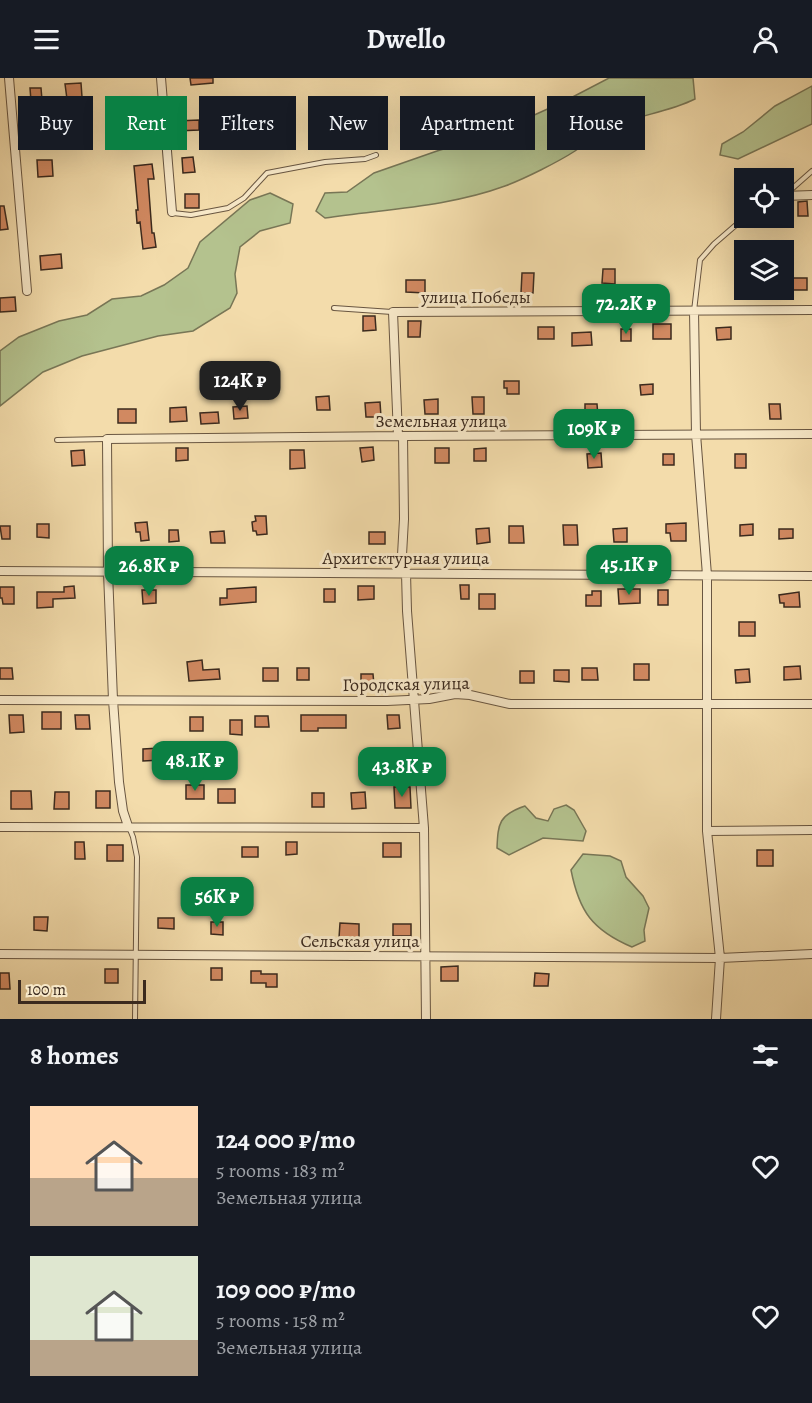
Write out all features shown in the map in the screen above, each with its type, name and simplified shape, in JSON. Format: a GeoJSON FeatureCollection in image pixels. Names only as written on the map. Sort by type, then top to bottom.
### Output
{"type":"FeatureCollection","features":[{"type":"Feature","properties":{"kind":"street"},"geometry":{"type":"LineString","coordinates":[[9,78],[27,291]]}},
{"type":"Feature","properties":{"kind":"street"},"geometry":{"type":"LineString","coordinates":[[161,78],[172,212]]}},
{"type":"Feature","properties":{"kind":"street"},"geometry":{"type":"LineString","coordinates":[[794,196],[812,195]]}},
{"type":"Feature","properties":{"kind":"street","name":"улица Победы"},"geometry":{"type":"LineString","coordinates":[[393,312],[812,310]]}},
{"type":"Feature","properties":{"kind":"street"},"geometry":{"type":"LineString","coordinates":[[694,311],[696,434],[707,575],[707,831],[720,958],[716,1019]]}},
{"type":"Feature","properties":{"kind":"street"},"geometry":{"type":"LineString","coordinates":[[393,312],[404,519],[404,573],[424,828],[426,1019]]}},
{"type":"Feature","properties":{"kind":"street","name":"Земельная улица"},"geometry":{"type":"LineString","coordinates":[[107,439],[812,434]]}},
{"type":"Feature","properties":{"kind":"street"},"geometry":{"type":"LineString","coordinates":[[107,439],[108,572],[113,700],[119,782],[123,811],[128,826]]}},
{"type":"Feature","properties":{"kind":"street","name":"Архитектурная улица"},"geometry":{"type":"LineString","coordinates":[[0,571],[812,576]]}},
{"type":"Feature","properties":{"kind":"street","name":"Городская улица"},"geometry":{"type":"LineString","coordinates":[[0,700],[387,701],[429,699],[455,694],[471,695],[510,704],[812,704]]}},
{"type":"Feature","properties":{"kind":"street"},"geometry":{"type":"LineString","coordinates":[[0,827],[424,828]]}},
{"type":"Feature","properties":{"kind":"street"},"geometry":{"type":"LineString","coordinates":[[707,831],[812,830]]}},
{"type":"Feature","properties":{"kind":"street","name":"Сельская улица"},"geometry":{"type":"LineString","coordinates":[[0,954],[720,958],[812,954]]}},
{"type":"Feature","properties":{"kind":"lane"},"geometry":{"type":"LineString","coordinates":[[172,212],[191,215],[228,208],[244,198],[267,173],[326,162],[365,159],[376,155]]}},
{"type":"Feature","properties":{"kind":"lane"},"geometry":{"type":"LineString","coordinates":[[794,187],[812,171]]}},
{"type":"Feature","properties":{"kind":"lane"},"geometry":{"type":"LineString","coordinates":[[694,311],[700,260],[734,227]]}},
{"type":"Feature","properties":{"kind":"lane"},"geometry":{"type":"LineString","coordinates":[[334,308],[393,312]]}},
{"type":"Feature","properties":{"kind":"lane"},"geometry":{"type":"LineString","coordinates":[[57,440],[107,439]]}},
{"type":"Feature","properties":{"kind":"lane"},"geometry":{"type":"LineString","coordinates":[[128,826],[134,837],[137,857],[135,1019]]}},
{"type":"Feature","properties":{"kind":"green space"},"geometry":{"type":"Polygon","coordinates":[[[609,78],[693,78],[695,99],[645,116],[645,96],[574,96],[609,78]]]}},
{"type":"Feature","properties":{"kind":"green space"},"geometry":{"type":"Polygon","coordinates":[[[812,86],[812,124],[738,159],[720,155],[722,144],[743,132],[775,106],[812,86]]]}},
{"type":"Feature","properties":{"kind":"green space"},"geometry":{"type":"Polygon","coordinates":[[[547,109],[547,150],[576,150],[513,183],[461,199],[325,218],[316,211],[325,193],[347,192],[374,173],[440,150],[535,150],[535,115],[547,109]]]}},
{"type":"Feature","properties":{"kind":"green space"},"geometry":{"type":"Polygon","coordinates":[[[270,193],[293,204],[290,223],[260,231],[240,247],[235,274],[237,293],[230,308],[193,331],[158,336],[82,356],[43,372],[0,406],[0,351],[19,337],[59,321],[87,315],[112,299],[141,296],[164,285],[188,268],[200,242],[250,200],[270,193]]]}},
{"type":"Feature","properties":{"kind":"green space"},"geometry":{"type":"Polygon","coordinates":[[[566,805],[574,810],[586,831],[583,841],[543,838],[509,855],[497,848],[499,826],[505,817],[516,809],[525,806],[536,818],[548,821],[554,809],[566,805]]]}},
{"type":"Feature","properties":{"kind":"green space"},"geometry":{"type":"Polygon","coordinates":[[[583,854],[610,856],[621,861],[626,877],[643,896],[649,908],[644,930],[645,941],[632,947],[607,934],[589,918],[578,897],[571,870],[583,854]]]}},
{"type":"Feature","properties":{"kind":"building"},"geometry":{"type":"Polygon","coordinates":[[[190,78],[213,78],[213,83],[191,85],[190,78]]]}},
{"type":"Feature","properties":{"kind":"building"},"geometry":{"type":"Polygon","coordinates":[[[81,83],[82,96],[67,96],[65,84],[81,83]]]}},
{"type":"Feature","properties":{"kind":"building"},"geometry":{"type":"Polygon","coordinates":[[[30,88],[41,88],[42,96],[31,96],[30,88]]]}},
{"type":"Feature","properties":{"kind":"building"},"geometry":{"type":"Polygon","coordinates":[[[199,120],[199,130],[187,131],[187,121],[199,120]]]}},
{"type":"Feature","properties":{"kind":"building"},"geometry":{"type":"Polygon","coordinates":[[[193,157],[195,172],[183,173],[182,158],[193,157]]]}},
{"type":"Feature","properties":{"kind":"building"},"geometry":{"type":"Polygon","coordinates":[[[37,160],[52,160],[53,176],[38,177],[37,160]]]}},
{"type":"Feature","properties":{"kind":"building"},"geometry":{"type":"Polygon","coordinates":[[[152,164],[154,179],[148,179],[152,233],[154,233],[156,247],[143,249],[140,222],[137,223],[134,166],[152,164]]]}},
{"type":"Feature","properties":{"kind":"building"},"geometry":{"type":"Polygon","coordinates":[[[185,194],[199,194],[199,208],[185,208],[185,194]]]}},
{"type":"Feature","properties":{"kind":"building"},"geometry":{"type":"Polygon","coordinates":[[[807,201],[808,216],[798,216],[798,202],[807,201]]]}},
{"type":"Feature","properties":{"kind":"building"},"geometry":{"type":"Polygon","coordinates":[[[0,206],[4,206],[8,229],[0,230],[0,206]]]}},
{"type":"Feature","properties":{"kind":"building"},"geometry":{"type":"Polygon","coordinates":[[[61,254],[62,268],[41,270],[40,256],[61,254]]]}},
{"type":"Feature","properties":{"kind":"building"},"geometry":{"type":"Polygon","coordinates":[[[603,269],[615,269],[615,284],[602,283],[603,269]]]}},
{"type":"Feature","properties":{"kind":"building"},"geometry":{"type":"Polygon","coordinates":[[[522,273],[534,273],[533,293],[521,293],[522,273]]]}},
{"type":"Feature","properties":{"kind":"building"},"geometry":{"type":"Polygon","coordinates":[[[794,278],[807,278],[807,290],[794,290],[794,278]]]}},
{"type":"Feature","properties":{"kind":"building"},"geometry":{"type":"Polygon","coordinates":[[[406,280],[425,280],[425,293],[406,292],[406,280]]]}},
{"type":"Feature","properties":{"kind":"building"},"geometry":{"type":"Polygon","coordinates":[[[15,297],[16,311],[0,312],[0,298],[15,297]]]}},
{"type":"Feature","properties":{"kind":"building"},"geometry":{"type":"Polygon","coordinates":[[[363,316],[375,316],[376,330],[363,331],[363,316]]]}},
{"type":"Feature","properties":{"kind":"building"},"geometry":{"type":"Polygon","coordinates":[[[408,321],[421,321],[420,337],[408,337],[408,321]]]}},
{"type":"Feature","properties":{"kind":"building"},"geometry":{"type":"Polygon","coordinates":[[[653,324],[671,324],[671,339],[653,339],[653,324]]]}},
{"type":"Feature","properties":{"kind":"building"},"geometry":{"type":"Polygon","coordinates":[[[538,327],[554,327],[554,339],[538,339],[538,327]]]}},
{"type":"Feature","properties":{"kind":"building"},"geometry":{"type":"Polygon","coordinates":[[[731,327],[731,339],[717,340],[716,328],[731,327]]]}},
{"type":"Feature","properties":{"kind":"building"},"geometry":{"type":"Polygon","coordinates":[[[621,329],[631,329],[631,341],[621,341],[621,329]]]}},
{"type":"Feature","properties":{"kind":"building"},"geometry":{"type":"Polygon","coordinates":[[[591,332],[592,345],[572,346],[572,333],[591,332]]]}},
{"type":"Feature","properties":{"kind":"building"},"geometry":{"type":"Polygon","coordinates":[[[504,381],[519,381],[519,394],[507,394],[504,381]]]}},
{"type":"Feature","properties":{"kind":"building"},"geometry":{"type":"Polygon","coordinates":[[[653,384],[653,394],[641,395],[640,385],[653,384]]]}},
{"type":"Feature","properties":{"kind":"building"},"geometry":{"type":"Polygon","coordinates":[[[329,396],[330,410],[317,410],[316,397],[329,396]]]}},
{"type":"Feature","properties":{"kind":"building"},"geometry":{"type":"Polygon","coordinates":[[[472,397],[484,397],[484,414],[473,414],[472,397]]]}},
{"type":"Feature","properties":{"kind":"building"},"geometry":{"type":"Polygon","coordinates":[[[438,399],[438,414],[425,414],[424,400],[438,399]]]}},
{"type":"Feature","properties":{"kind":"building"},"geometry":{"type":"Polygon","coordinates":[[[380,402],[381,417],[366,417],[365,403],[380,402]]]}},
{"type":"Feature","properties":{"kind":"building"},"geometry":{"type":"Polygon","coordinates":[[[585,404],[597,404],[598,417],[585,418],[585,404]]]}},
{"type":"Feature","properties":{"kind":"building"},"geometry":{"type":"Polygon","coordinates":[[[769,404],[780,404],[781,419],[770,419],[769,404]]]}},
{"type":"Feature","properties":{"kind":"building"},"geometry":{"type":"Polygon","coordinates":[[[247,406],[248,418],[234,419],[233,407],[247,406]]]}},
{"type":"Feature","properties":{"kind":"building"},"geometry":{"type":"Polygon","coordinates":[[[186,407],[187,421],[170,422],[170,408],[186,407]]]}},
{"type":"Feature","properties":{"kind":"building"},"geometry":{"type":"Polygon","coordinates":[[[118,409],[136,409],[136,423],[118,423],[118,409]]]}},
{"type":"Feature","properties":{"kind":"building"},"geometry":{"type":"Polygon","coordinates":[[[218,412],[219,423],[201,424],[200,413],[218,412]]]}},
{"type":"Feature","properties":{"kind":"building"},"geometry":{"type":"Polygon","coordinates":[[[373,447],[374,460],[362,462],[360,448],[373,447]]]}},
{"type":"Feature","properties":{"kind":"building"},"geometry":{"type":"Polygon","coordinates":[[[176,448],[188,448],[188,460],[176,461],[176,448]]]}},
{"type":"Feature","properties":{"kind":"building"},"geometry":{"type":"Polygon","coordinates":[[[435,448],[449,448],[449,463],[435,463],[435,448]]]}},
{"type":"Feature","properties":{"kind":"building"},"geometry":{"type":"Polygon","coordinates":[[[486,448],[486,461],[474,461],[474,449],[486,448]]]}},
{"type":"Feature","properties":{"kind":"building"},"geometry":{"type":"Polygon","coordinates":[[[84,450],[85,465],[72,466],[71,451],[84,450]]]}},
{"type":"Feature","properties":{"kind":"building"},"geometry":{"type":"Polygon","coordinates":[[[290,450],[304,450],[305,468],[290,469],[290,450]]]}},
{"type":"Feature","properties":{"kind":"building"},"geometry":{"type":"Polygon","coordinates":[[[601,453],[602,467],[588,468],[587,454],[601,453]]]}},
{"type":"Feature","properties":{"kind":"building"},"geometry":{"type":"Polygon","coordinates":[[[663,454],[674,454],[674,465],[663,465],[663,454]]]}},
{"type":"Feature","properties":{"kind":"building"},"geometry":{"type":"Polygon","coordinates":[[[735,454],[746,454],[746,468],[735,468],[735,454]]]}},
{"type":"Feature","properties":{"kind":"building"},"geometry":{"type":"Polygon","coordinates":[[[255,516],[266,516],[267,534],[257,535],[256,531],[253,531],[252,522],[256,521],[255,516]]]}},
{"type":"Feature","properties":{"kind":"building"},"geometry":{"type":"Polygon","coordinates":[[[147,522],[149,540],[141,541],[140,532],[136,532],[135,523],[147,522]]]}},
{"type":"Feature","properties":{"kind":"building"},"geometry":{"type":"Polygon","coordinates":[[[686,523],[686,541],[671,541],[670,533],[666,533],[666,524],[686,523]]]}},
{"type":"Feature","properties":{"kind":"building"},"geometry":{"type":"Polygon","coordinates":[[[37,524],[49,524],[49,538],[37,537],[37,524]]]}},
{"type":"Feature","properties":{"kind":"building"},"geometry":{"type":"Polygon","coordinates":[[[753,524],[753,535],[740,536],[740,525],[753,524]]]}},
{"type":"Feature","properties":{"kind":"building"},"geometry":{"type":"Polygon","coordinates":[[[563,525],[577,525],[578,545],[564,545],[563,525]]]}},
{"type":"Feature","properties":{"kind":"building"},"geometry":{"type":"Polygon","coordinates":[[[0,526],[10,526],[10,539],[2,539],[0,526]]]}},
{"type":"Feature","properties":{"kind":"building"},"geometry":{"type":"Polygon","coordinates":[[[509,526],[523,526],[524,543],[509,543],[509,526]]]}},
{"type":"Feature","properties":{"kind":"building"},"geometry":{"type":"Polygon","coordinates":[[[489,528],[490,542],[477,544],[476,529],[489,528]]]}},
{"type":"Feature","properties":{"kind":"building"},"geometry":{"type":"Polygon","coordinates":[[[627,528],[627,542],[614,542],[613,529],[627,528]]]}},
{"type":"Feature","properties":{"kind":"building"},"geometry":{"type":"Polygon","coordinates":[[[779,529],[793,529],[793,538],[779,539],[779,529]]]}},
{"type":"Feature","properties":{"kind":"building"},"geometry":{"type":"Polygon","coordinates":[[[169,530],[178,530],[179,541],[169,542],[169,530]]]}},
{"type":"Feature","properties":{"kind":"building"},"geometry":{"type":"Polygon","coordinates":[[[224,531],[225,543],[211,543],[210,532],[224,531]]]}},
{"type":"Feature","properties":{"kind":"building"},"geometry":{"type":"Polygon","coordinates":[[[369,532],[385,532],[385,544],[369,544],[369,532]]]}},
{"type":"Feature","properties":{"kind":"building"},"geometry":{"type":"Polygon","coordinates":[[[460,585],[469,585],[469,599],[461,599],[460,585]]]}},
{"type":"Feature","properties":{"kind":"building"},"geometry":{"type":"Polygon","coordinates":[[[74,586],[75,598],[53,599],[53,607],[37,608],[37,592],[64,592],[64,587],[74,586]]]}},
{"type":"Feature","properties":{"kind":"building"},"geometry":{"type":"Polygon","coordinates":[[[358,586],[374,586],[374,599],[358,600],[358,586]]]}},
{"type":"Feature","properties":{"kind":"building"},"geometry":{"type":"Polygon","coordinates":[[[0,587],[14,587],[14,604],[3,604],[0,598],[0,587]]]}},
{"type":"Feature","properties":{"kind":"building"},"geometry":{"type":"Polygon","coordinates":[[[256,587],[256,602],[220,605],[220,598],[227,598],[227,589],[256,587]]]}},
{"type":"Feature","properties":{"kind":"building"},"geometry":{"type":"Polygon","coordinates":[[[324,589],[335,589],[335,602],[324,602],[324,589]]]}},
{"type":"Feature","properties":{"kind":"building"},"geometry":{"type":"Polygon","coordinates":[[[618,589],[640,589],[640,603],[619,604],[618,589]]]}},
{"type":"Feature","properties":{"kind":"building"},"geometry":{"type":"Polygon","coordinates":[[[142,590],[156,590],[156,603],[143,604],[142,590]]]}},
{"type":"Feature","properties":{"kind":"building"},"geometry":{"type":"Polygon","coordinates":[[[658,590],[668,590],[668,605],[658,605],[658,590]]]}},
{"type":"Feature","properties":{"kind":"building"},"geometry":{"type":"Polygon","coordinates":[[[592,591],[601,591],[601,606],[586,606],[586,595],[592,595],[592,591]]]}},
{"type":"Feature","properties":{"kind":"building"},"geometry":{"type":"Polygon","coordinates":[[[799,592],[800,607],[784,607],[784,603],[780,603],[779,595],[799,592]]]}},
{"type":"Feature","properties":{"kind":"building"},"geometry":{"type":"Polygon","coordinates":[[[479,594],[495,594],[495,609],[479,609],[479,594]]]}},
{"type":"Feature","properties":{"kind":"building"},"geometry":{"type":"Polygon","coordinates":[[[739,622],[755,622],[755,636],[739,636],[739,622]]]}},
{"type":"Feature","properties":{"kind":"building"},"geometry":{"type":"Polygon","coordinates":[[[202,660],[203,670],[219,669],[220,679],[189,681],[187,662],[202,660]]]}},
{"type":"Feature","properties":{"kind":"building"},"geometry":{"type":"Polygon","coordinates":[[[634,664],[649,664],[649,680],[634,680],[634,664]]]}},
{"type":"Feature","properties":{"kind":"building"},"geometry":{"type":"Polygon","coordinates":[[[800,666],[801,679],[784,680],[784,667],[800,666]]]}},
{"type":"Feature","properties":{"kind":"building"},"geometry":{"type":"Polygon","coordinates":[[[0,668],[12,668],[13,679],[0,679],[0,668]]]}},
{"type":"Feature","properties":{"kind":"building"},"geometry":{"type":"Polygon","coordinates":[[[263,668],[278,668],[278,681],[263,681],[263,668]]]}},
{"type":"Feature","properties":{"kind":"building"},"geometry":{"type":"Polygon","coordinates":[[[297,668],[309,668],[309,680],[297,680],[297,668]]]}},
{"type":"Feature","properties":{"kind":"building"},"geometry":{"type":"Polygon","coordinates":[[[582,668],[597,668],[598,680],[582,680],[582,668]]]}},
{"type":"Feature","properties":{"kind":"building"},"geometry":{"type":"Polygon","coordinates":[[[749,669],[750,682],[736,683],[735,670],[749,669]]]}},
{"type":"Feature","properties":{"kind":"building"},"geometry":{"type":"Polygon","coordinates":[[[554,670],[569,670],[569,682],[554,681],[554,670]]]}},
{"type":"Feature","properties":{"kind":"building"},"geometry":{"type":"Polygon","coordinates":[[[520,671],[534,671],[534,683],[520,683],[520,671]]]}},
{"type":"Feature","properties":{"kind":"building"},"geometry":{"type":"Polygon","coordinates":[[[361,674],[373,674],[374,685],[361,686],[361,674]]]}},
{"type":"Feature","properties":{"kind":"building"},"geometry":{"type":"Polygon","coordinates":[[[42,712],[61,712],[61,729],[42,729],[42,712]]]}},
{"type":"Feature","properties":{"kind":"building"},"geometry":{"type":"Polygon","coordinates":[[[9,715],[23,715],[24,732],[10,733],[9,715]]]}},
{"type":"Feature","properties":{"kind":"building"},"geometry":{"type":"Polygon","coordinates":[[[75,715],[89,715],[90,729],[76,729],[75,715]]]}},
{"type":"Feature","properties":{"kind":"building"},"geometry":{"type":"Polygon","coordinates":[[[301,715],[346,715],[346,728],[318,728],[318,731],[301,731],[301,715]]]}},
{"type":"Feature","properties":{"kind":"building"},"geometry":{"type":"Polygon","coordinates":[[[387,715],[399,715],[400,728],[388,729],[387,715]]]}},
{"type":"Feature","properties":{"kind":"building"},"geometry":{"type":"Polygon","coordinates":[[[255,716],[268,716],[269,727],[255,727],[255,716]]]}},
{"type":"Feature","properties":{"kind":"building"},"geometry":{"type":"Polygon","coordinates":[[[190,717],[203,717],[203,731],[190,731],[190,717]]]}},
{"type":"Feature","properties":{"kind":"building"},"geometry":{"type":"Polygon","coordinates":[[[230,720],[242,720],[242,735],[230,734],[230,720]]]}},
{"type":"Feature","properties":{"kind":"building"},"geometry":{"type":"Polygon","coordinates":[[[160,748],[161,760],[143,761],[143,749],[160,748]]]}},
{"type":"Feature","properties":{"kind":"building"},"geometry":{"type":"Polygon","coordinates":[[[186,785],[204,785],[204,799],[186,799],[186,785]]]}},
{"type":"Feature","properties":{"kind":"building"},"geometry":{"type":"Polygon","coordinates":[[[394,787],[410,787],[411,808],[395,808],[394,787]]]}},
{"type":"Feature","properties":{"kind":"building"},"geometry":{"type":"Polygon","coordinates":[[[218,789],[235,789],[235,803],[218,803],[218,789]]]}},
{"type":"Feature","properties":{"kind":"building"},"geometry":{"type":"Polygon","coordinates":[[[11,791],[31,791],[32,809],[11,809],[11,791]]]}},
{"type":"Feature","properties":{"kind":"building"},"geometry":{"type":"Polygon","coordinates":[[[96,791],[110,791],[110,808],[96,808],[96,791]]]}},
{"type":"Feature","properties":{"kind":"building"},"geometry":{"type":"Polygon","coordinates":[[[55,792],[69,792],[69,809],[54,809],[55,792]]]}},
{"type":"Feature","properties":{"kind":"building"},"geometry":{"type":"Polygon","coordinates":[[[365,792],[366,808],[352,809],[351,793],[365,792]]]}},
{"type":"Feature","properties":{"kind":"building"},"geometry":{"type":"Polygon","coordinates":[[[312,793],[324,793],[324,807],[312,807],[312,793]]]}},
{"type":"Feature","properties":{"kind":"building"},"geometry":{"type":"Polygon","coordinates":[[[75,842],[84,842],[85,859],[75,859],[75,842]]]}},
{"type":"Feature","properties":{"kind":"building"},"geometry":{"type":"Polygon","coordinates":[[[286,842],[297,842],[297,854],[286,855],[286,842]]]}},
{"type":"Feature","properties":{"kind":"building"},"geometry":{"type":"Polygon","coordinates":[[[383,843],[401,843],[401,857],[383,857],[383,843]]]}},
{"type":"Feature","properties":{"kind":"building"},"geometry":{"type":"Polygon","coordinates":[[[107,845],[123,845],[123,861],[107,861],[107,845]]]}},
{"type":"Feature","properties":{"kind":"building"},"geometry":{"type":"Polygon","coordinates":[[[242,847],[258,847],[258,857],[242,857],[242,847]]]}},
{"type":"Feature","properties":{"kind":"building"},"geometry":{"type":"Polygon","coordinates":[[[757,850],[773,850],[773,866],[757,866],[757,850]]]}},
{"type":"Feature","properties":{"kind":"building"},"geometry":{"type":"Polygon","coordinates":[[[34,917],[48,917],[47,931],[34,930],[34,917]]]}},
{"type":"Feature","properties":{"kind":"building"},"geometry":{"type":"Polygon","coordinates":[[[158,918],[174,918],[174,929],[158,928],[158,918]]]}},
{"type":"Feature","properties":{"kind":"building"},"geometry":{"type":"Polygon","coordinates":[[[211,922],[223,922],[223,935],[211,934],[211,922]]]}},
{"type":"Feature","properties":{"kind":"building"},"geometry":{"type":"Polygon","coordinates":[[[340,923],[359,924],[359,938],[339,938],[340,923]]]}},
{"type":"Feature","properties":{"kind":"building"},"geometry":{"type":"Polygon","coordinates":[[[393,924],[411,924],[411,936],[393,936],[393,924]]]}},
{"type":"Feature","properties":{"kind":"building"},"geometry":{"type":"Polygon","coordinates":[[[458,966],[458,981],[441,981],[441,967],[458,966]]]}},
{"type":"Feature","properties":{"kind":"building"},"geometry":{"type":"Polygon","coordinates":[[[211,968],[222,968],[222,980],[211,980],[211,968]]]}},
{"type":"Feature","properties":{"kind":"building"},"geometry":{"type":"Polygon","coordinates":[[[105,969],[118,969],[118,983],[105,983],[105,969]]]}},
{"type":"Feature","properties":{"kind":"building"},"geometry":{"type":"Polygon","coordinates":[[[251,971],[261,971],[261,974],[277,974],[277,987],[266,987],[266,983],[251,983],[251,971]]]}},
{"type":"Feature","properties":{"kind":"building"},"geometry":{"type":"Polygon","coordinates":[[[0,973],[9,973],[10,989],[0,989],[0,973]]]}},
{"type":"Feature","properties":{"kind":"building"},"geometry":{"type":"Polygon","coordinates":[[[535,973],[549,974],[548,986],[534,986],[535,973]]]}}]}
